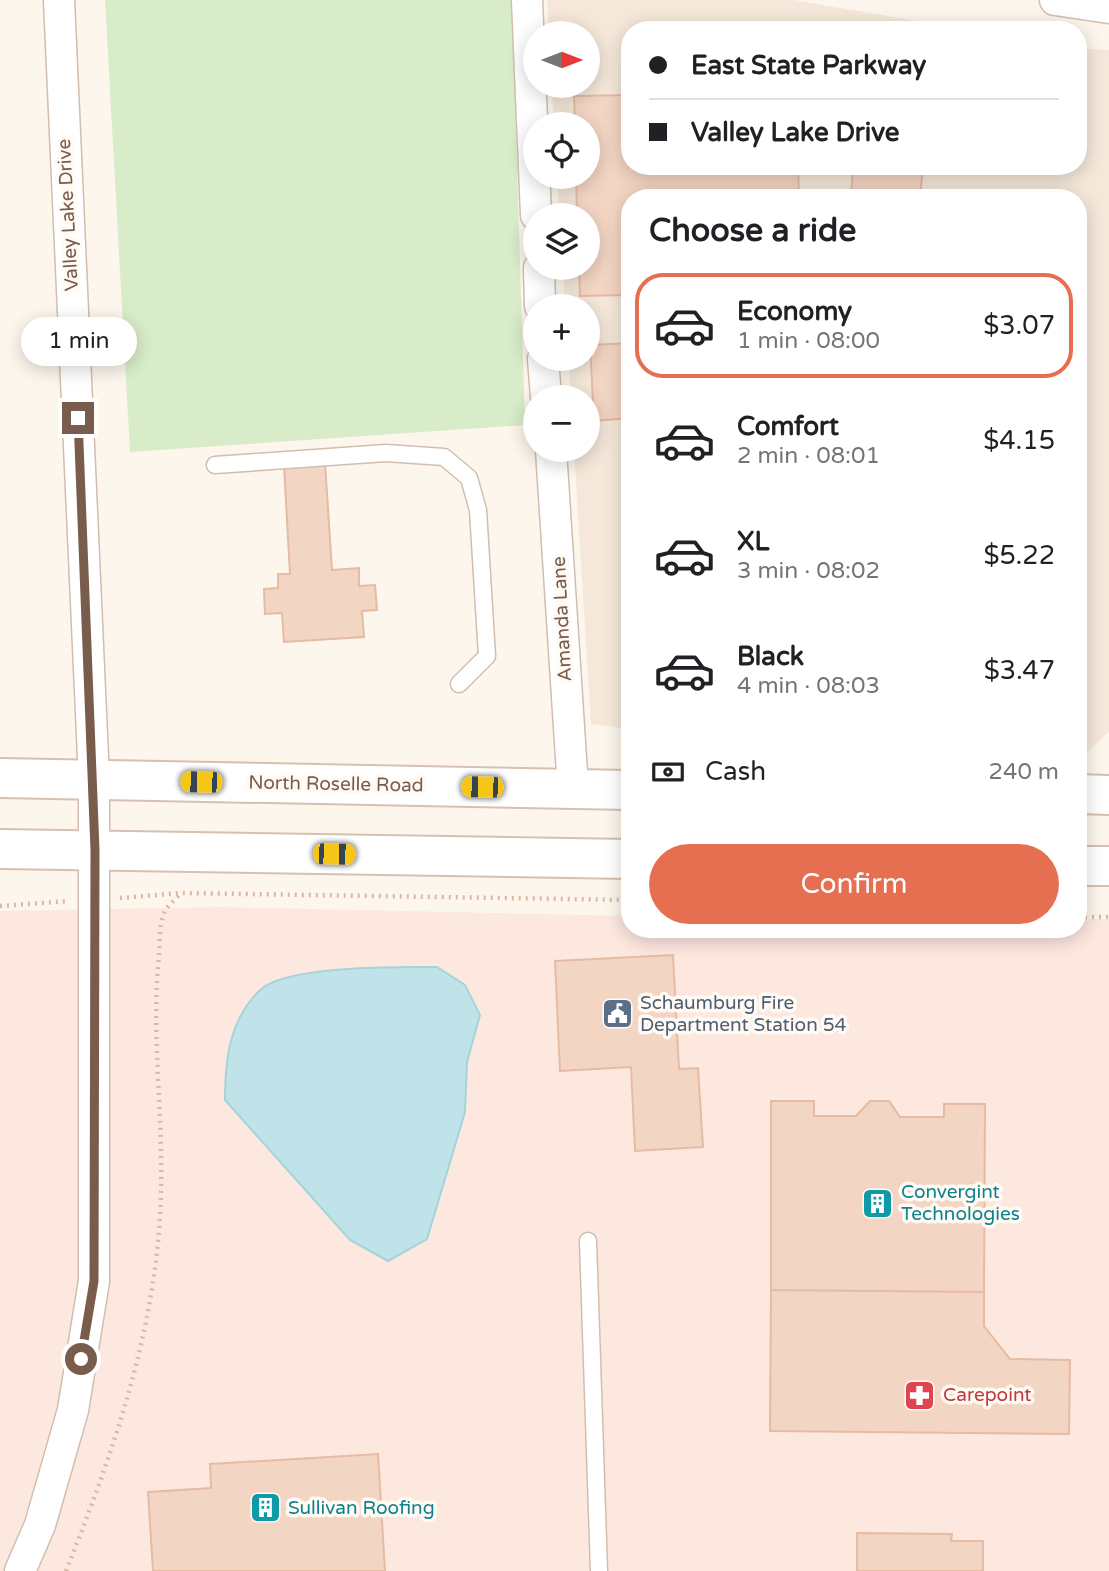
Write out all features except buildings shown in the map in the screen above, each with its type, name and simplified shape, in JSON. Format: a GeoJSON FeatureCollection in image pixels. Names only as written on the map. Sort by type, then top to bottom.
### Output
{"type":"FeatureCollection","features":[{"type":"Feature","properties":{"kind":"main road","name":"North Roselle Road"},"geometry":{"type":"LineString","coordinates":[[0,778],[621,790]]}},
{"type":"Feature","properties":{"kind":"main road"},"geometry":{"type":"LineString","coordinates":[[1087,794],[1109,795]]}},
{"type":"Feature","properties":{"kind":"main road"},"geometry":{"type":"LineString","coordinates":[[0,849],[621,859]]}},
{"type":"Feature","properties":{"kind":"main road"},"geometry":{"type":"LineString","coordinates":[[1087,866],[1109,866]]}},
{"type":"Feature","properties":{"kind":"street","name":"Valley Lake Drive"},"geometry":{"type":"LineString","coordinates":[[20,1571],[40,1525],[73,1410],[94,1281],[94,780],[59,0]]}},
{"type":"Feature","properties":{"kind":"street"},"geometry":{"type":"LineString","coordinates":[[527,0],[535,203]]}},
{"type":"Feature","properties":{"kind":"street"},"geometry":{"type":"LineString","coordinates":[[1055,0],[1109,8]]}},
{"type":"Feature","properties":{"kind":"street","name":"Amanda Lane"},"geometry":{"type":"LineString","coordinates":[[552,462],[573,789]]}},
{"type":"Feature","properties":{"kind":"lane"},"geometry":{"type":"LineString","coordinates":[[215,465],[386,453],[444,457],[469,478],[478,510],[487,656],[459,684]]}},
{"type":"Feature","properties":{"kind":"lane"},"geometry":{"type":"LineString","coordinates":[[588,1241],[599,1571]]}},
{"type":"Feature","properties":{"kind":"path"},"geometry":{"type":"LineString","coordinates":[[65,1571],[95,1497],[136,1368],[148,1318],[160,1224],[155,986],[164,912],[181,893],[621,900]]}},
{"type":"Feature","properties":{"kind":"path"},"geometry":{"type":"LineString","coordinates":[[1087,917],[1109,917]]}},
{"type":"Feature","properties":{"kind":"shaded area"},"geometry":{"type":"Polygon","coordinates":[[[547,0],[794,0],[916,21],[621,21],[621,175],[1087,175],[1087,49],[1109,50],[1109,732],[1087,752],[1087,189],[621,189],[621,728],[591,724],[575,462],[600,462],[600,385],[570,385],[570,371],[600,371],[600,294],[564,294],[564,280],[600,280],[600,203],[559,203],[558,189],[600,189],[600,112],[553,112],[553,98],[600,98],[600,21],[548,21],[547,0]]]}},
{"type":"Feature","properties":{"kind":"shaded area"},"geometry":{"type":"Polygon","coordinates":[[[220,907],[621,916],[621,938],[1087,938],[1087,919],[1109,919],[1109,1571],[0,1571],[0,911],[220,907]]]}},
{"type":"Feature","properties":{"kind":"green space"},"geometry":{"type":"Polygon","coordinates":[[[105,0],[512,0],[523,425],[130,452],[105,0]]]}},
{"type":"Feature","properties":{"kind":"water"},"geometry":{"type":"Polygon","coordinates":[[[437,967],[465,985],[480,1015],[467,1062],[465,1112],[427,1239],[388,1261],[350,1240],[225,1100],[228,1056],[241,1015],[259,991],[272,983],[292,976],[344,969],[437,967]]]}},
{"type":"Feature","properties":{"kind":"place","name":"Schaumburg Fire Department Station 54"},"geometry":{"type":"Point","coordinates":[617,1014]}},
{"type":"Feature","properties":{"kind":"place","name":"Convergint Technologies"},"geometry":{"type":"Point","coordinates":[878,1203]}},
{"type":"Feature","properties":{"kind":"place","name":"Carepoint"},"geometry":{"type":"Point","coordinates":[920,1395]}},
{"type":"Feature","properties":{"kind":"place","name":"Sullivan Roofing"},"geometry":{"type":"Point","coordinates":[265,1508]}},
{"type":"Feature","properties":{"kind":"route"},"geometry":{"type":"LineString","coordinates":[[78,418],[95,850],[94,1281],[81,1359]]}}]}
